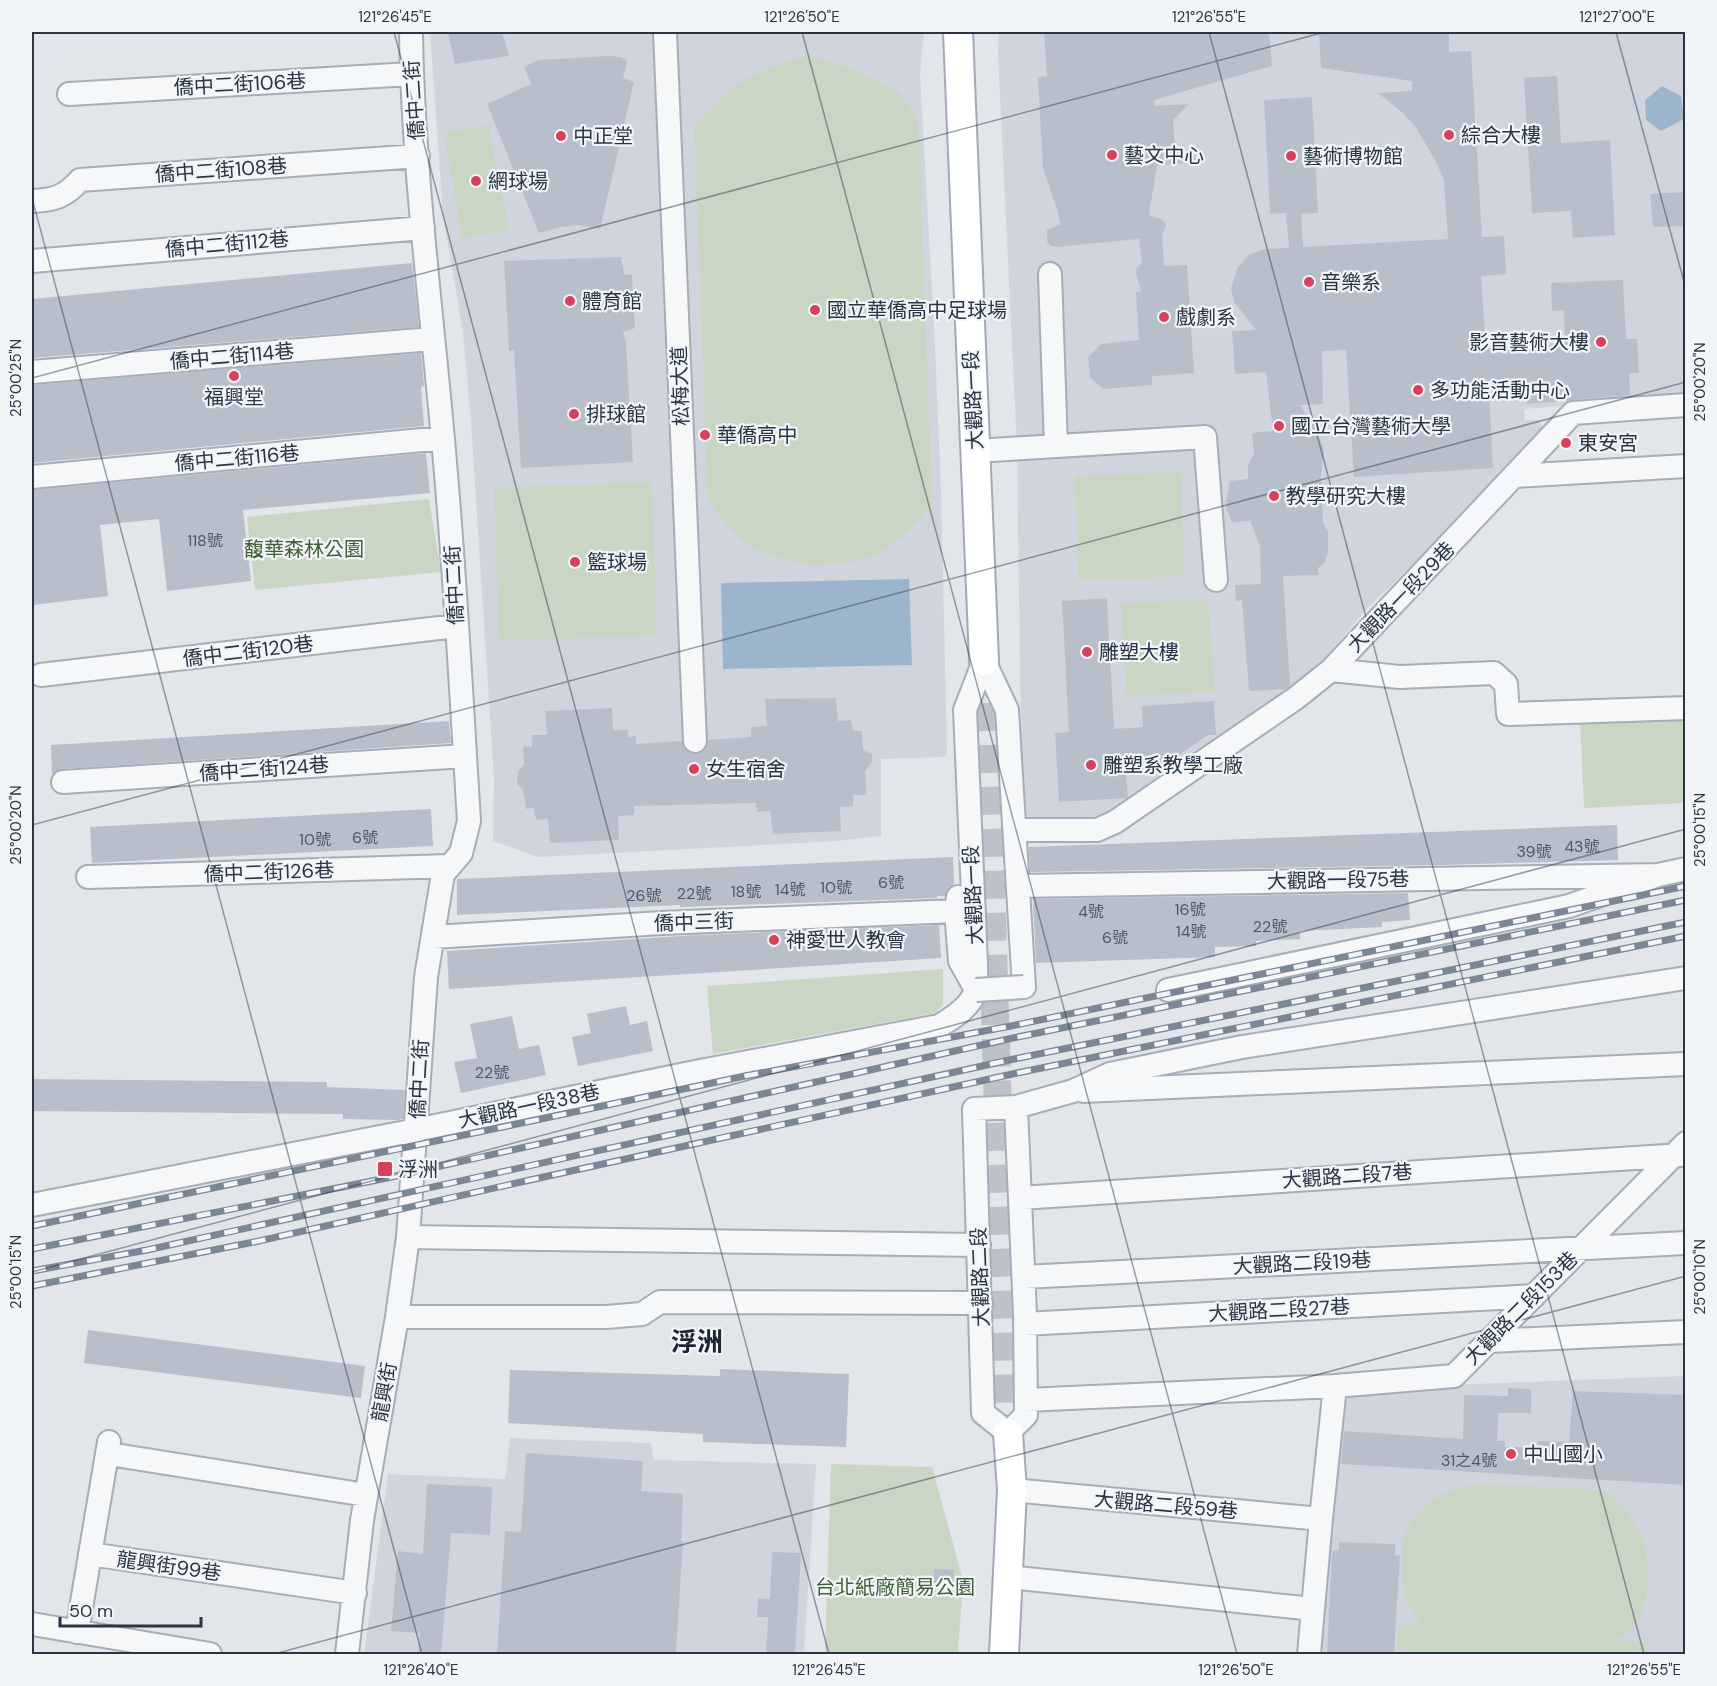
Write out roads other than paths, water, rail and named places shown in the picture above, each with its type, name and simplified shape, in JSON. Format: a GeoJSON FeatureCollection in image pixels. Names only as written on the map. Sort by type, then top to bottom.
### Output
{"type":"FeatureCollection","features":[{"type":"Feature","properties":{"kind":"main road","name":"大觀路一段"},"geometry":{"type":"LineString","coordinates":[[958,32],[984,661]]}},
{"type":"Feature","properties":{"kind":"main road"},"geometry":{"type":"LineString","coordinates":[[1008,1433],[1012,1490],[1008,1654]]}},
{"type":"Feature","properties":{"kind":"street","name":"僑中二街"},"geometry":{"type":"LineString","coordinates":[[411,32],[411,74],[432,339],[443,438],[469,821],[461,853],[443,874],[426,977],[416,1130]]}},
{"type":"Feature","properties":{"kind":"street","name":"松梅大道"},"geometry":{"type":"LineString","coordinates":[[665,32],[695,741]]}},
{"type":"Feature","properties":{"kind":"street","name":"僑中二街106巷"},"geometry":{"type":"LineString","coordinates":[[69,94],[411,74]]}},
{"type":"Feature","properties":{"kind":"street","name":"僑中二街108巷"},"geometry":{"type":"LineString","coordinates":[[32,201],[51,200],[69,192],[80,180],[418,156]]}},
{"type":"Feature","properties":{"kind":"street","name":"僑中二街112巷"},"geometry":{"type":"LineString","coordinates":[[32,261],[423,228]]}},
{"type":"Feature","properties":{"kind":"street"},"geometry":{"type":"LineString","coordinates":[[1050,274],[1056,446]]}},
{"type":"Feature","properties":{"kind":"street","name":"僑中二街114巷"},"geometry":{"type":"LineString","coordinates":[[32,372],[432,339]]}},
{"type":"Feature","properties":{"kind":"street","name":"大觀路一段29巷"},"geometry":{"type":"LineString","coordinates":[[1016,830],[1097,830],[1115,822],[1287,705],[1331,670],[1573,413],[1686,405]]}},
{"type":"Feature","properties":{"kind":"street"},"geometry":{"type":"LineString","coordinates":[[975,451],[1205,437],[1216,580]]}},
{"type":"Feature","properties":{"kind":"street","name":"僑中二街116巷"},"geometry":{"type":"LineString","coordinates":[[32,477],[443,438]]}},
{"type":"Feature","properties":{"kind":"street"},"geometry":{"type":"LineString","coordinates":[[1515,476],[1686,466]]}},
{"type":"Feature","properties":{"kind":"street","name":"僑中二街120巷"},"geometry":{"type":"LineString","coordinates":[[41,675],[456,626]]}},
{"type":"Feature","properties":{"kind":"street","name":"大觀路一段"},"geometry":{"type":"LineString","coordinates":[[984,661],[1007,710],[1024,987],[976,990],[965,710],[984,661]]}},
{"type":"Feature","properties":{"kind":"street"},"geometry":{"type":"LineString","coordinates":[[1331,670],[1400,677],[1494,673],[1506,684],[1508,714],[1686,708]]}},
{"type":"Feature","properties":{"kind":"street","name":"僑中二街124巷"},"geometry":{"type":"LineString","coordinates":[[63,782],[465,756]]}},
{"type":"Feature","properties":{"kind":"street"},"geometry":{"type":"LineString","coordinates":[[970,854],[962,867],[956,911],[960,961],[976,990]]}},
{"type":"Feature","properties":{"kind":"street","name":"僑中二街126巷"},"geometry":{"type":"LineString","coordinates":[[88,877],[450,866]]}},
{"type":"Feature","properties":{"kind":"street"},"geometry":{"type":"LineString","coordinates":[[1168,990],[1569,906],[1658,875],[1686,869]]}},
{"type":"Feature","properties":{"kind":"street","name":"大觀路一段75巷"},"geometry":{"type":"LineString","coordinates":[[1018,886],[1658,875]]}},
{"type":"Feature","properties":{"kind":"street","name":"僑中三街"},"geometry":{"type":"LineString","coordinates":[[433,937],[662,923],[956,911]]}},
{"type":"Feature","properties":{"kind":"street"},"geometry":{"type":"LineString","coordinates":[[1008,1433],[1026,1415],[1024,1277],[1016,1107],[1073,1091],[1110,1074],[1242,1047],[1686,978]]}},
{"type":"Feature","properties":{"kind":"street","name":"大觀路一段38巷"},"geometry":{"type":"LineString","coordinates":[[32,1205],[416,1130],[672,1076],[939,1026],[955,1017],[976,990]]}},
{"type":"Feature","properties":{"kind":"street"},"geometry":{"type":"LineString","coordinates":[[1073,1091],[1686,1064]]}},
{"type":"Feature","properties":{"kind":"street","name":"大觀路二段"},"geometry":{"type":"LineString","coordinates":[[1008,1433],[983,1413],[974,1108],[1016,1107]]}},
{"type":"Feature","properties":{"kind":"street","name":"龍興街"},"geometry":{"type":"LineString","coordinates":[[347,1654],[366,1495],[397,1317],[408,1237],[416,1130]]}},
{"type":"Feature","properties":{"kind":"street","name":"大觀路二段7巷"},"geometry":{"type":"LineString","coordinates":[[1020,1198],[1682,1151]]}},
{"type":"Feature","properties":{"kind":"street","name":"大觀路二段153巷"},"geometry":{"type":"LineString","coordinates":[[1026,1400],[1335,1386],[1454,1376],[1580,1249],[1682,1151]]}},
{"type":"Feature","properties":{"kind":"street"},"geometry":{"type":"LineString","coordinates":[[408,1237],[979,1245]]}},
{"type":"Feature","properties":{"kind":"street","name":"大觀路二段19巷"},"geometry":{"type":"LineString","coordinates":[[1024,1277],[1686,1243]]}},
{"type":"Feature","properties":{"kind":"street","name":"大觀路二段27巷"},"geometry":{"type":"LineString","coordinates":[[1025,1324],[1534,1296]]}},
{"type":"Feature","properties":{"kind":"street"},"geometry":{"type":"LineString","coordinates":[[397,1317],[606,1317],[642,1314],[660,1302],[981,1303]]}},
{"type":"Feature","properties":{"kind":"street"},"geometry":{"type":"LineString","coordinates":[[1490,1341],[1686,1332]]}},
{"type":"Feature","properties":{"kind":"street"},"geometry":{"type":"LineString","coordinates":[[1310,1654],[1335,1386]]}},
{"type":"Feature","properties":{"kind":"street"},"geometry":{"type":"LineString","coordinates":[[77,1632],[109,1448],[366,1495]]}},
{"type":"Feature","properties":{"kind":"street","name":"大觀路二段59巷"},"geometry":{"type":"LineString","coordinates":[[1012,1490],[1321,1519]]}},
{"type":"Feature","properties":{"kind":"street","name":"龍興街99巷"},"geometry":{"type":"LineString","coordinates":[[90,1554],[355,1593]]}},
{"type":"Feature","properties":{"kind":"street"},"geometry":{"type":"LineString","coordinates":[[1009,1577],[1313,1609]]}},
{"type":"Feature","properties":{"kind":"street"},"geometry":{"type":"LineString","coordinates":[[32,1624],[210,1654]]}},
{"type":"Feature","properties":{"kind":"water"},"geometry":{"type":"Polygon","coordinates":[[[1662,86],[1681,96],[1684,119],[1661,131],[1646,120],[1645,100],[1662,86]]]}},
{"type":"Feature","properties":{"kind":"water"},"geometry":{"type":"Polygon","coordinates":[[[909,579],[912,665],[723,669],[721,583],[909,579]]]}},
{"type":"Feature","properties":{"kind":"tunnel"},"geometry":{"type":"LineString","coordinates":[[984,661],[1008,1433]]}},
{"type":"Feature","properties":{"kind":"railway"},"geometry":{"type":"LineString","coordinates":[[32,1226],[745,1076],[1011,1026],[1686,886]]}},
{"type":"Feature","properties":{"kind":"railway"},"geometry":{"type":"LineString","coordinates":[[32,1249],[387,1178],[1013,1038],[1686,900]]}},
{"type":"Feature","properties":{"kind":"railway"},"geometry":{"type":"LineString","coordinates":[[32,1271],[147,1250],[1014,1059],[1686,922]]}},
{"type":"Feature","properties":{"kind":"railway"},"geometry":{"type":"LineString","coordinates":[[32,1286],[254,1242],[1017,1073],[1686,936]]}},
{"type":"Feature","properties":{"kind":"place","name":"綜合大樓"},"geometry":{"type":"Point","coordinates":[1449,135]}},
{"type":"Feature","properties":{"kind":"place","name":"中正堂"},"geometry":{"type":"Point","coordinates":[561,136]}},
{"type":"Feature","properties":{"kind":"place","name":"藝文中心"},"geometry":{"type":"Point","coordinates":[1112,155]}},
{"type":"Feature","properties":{"kind":"place","name":"藝術博物館"},"geometry":{"type":"Point","coordinates":[1291,156]}},
{"type":"Feature","properties":{"kind":"place","name":"網球場"},"geometry":{"type":"Point","coordinates":[476,181]}},
{"type":"Feature","properties":{"kind":"place","name":"音樂系"},"geometry":{"type":"Point","coordinates":[1309,282]}},
{"type":"Feature","properties":{"kind":"place","name":"體育館"},"geometry":{"type":"Point","coordinates":[570,301]}},
{"type":"Feature","properties":{"kind":"place","name":"國立華僑高中足球場"},"geometry":{"type":"Point","coordinates":[815,310]}},
{"type":"Feature","properties":{"kind":"place","name":"戲劇系"},"geometry":{"type":"Point","coordinates":[1164,317]}},
{"type":"Feature","properties":{"kind":"place","name":"影音藝術大樓"},"geometry":{"type":"Point","coordinates":[1601,342]}},
{"type":"Feature","properties":{"kind":"place","name":"福興堂"},"geometry":{"type":"Point","coordinates":[234,376]}},
{"type":"Feature","properties":{"kind":"place","name":"多功能活動中心"},"geometry":{"type":"Point","coordinates":[1418,390]}},
{"type":"Feature","properties":{"kind":"place","name":"排球館"},"geometry":{"type":"Point","coordinates":[574,414]}},
{"type":"Feature","properties":{"kind":"place","name":"國立台灣藝術大學"},"geometry":{"type":"Point","coordinates":[1279,426]}},
{"type":"Feature","properties":{"kind":"place","name":"華僑高中"},"geometry":{"type":"Point","coordinates":[705,435]}},
{"type":"Feature","properties":{"kind":"place","name":"東安宮"},"geometry":{"type":"Point","coordinates":[1566,443]}},
{"type":"Feature","properties":{"kind":"place","name":"教學研究大樓"},"geometry":{"type":"Point","coordinates":[1274,496]}},
{"type":"Feature","properties":{"kind":"place","name":"籃球場"},"geometry":{"type":"Point","coordinates":[575,562]}},
{"type":"Feature","properties":{"kind":"place","name":"雕塑大樓"},"geometry":{"type":"Point","coordinates":[1087,652]}},
{"type":"Feature","properties":{"kind":"place","name":"雕塑系教學工廠"},"geometry":{"type":"Point","coordinates":[1091,765]}},
{"type":"Feature","properties":{"kind":"place","name":"女生宿舍"},"geometry":{"type":"Point","coordinates":[694,769]}},
{"type":"Feature","properties":{"kind":"place","name":"神愛世人教會"},"geometry":{"type":"Point","coordinates":[774,940]}},
{"type":"Feature","properties":{"kind":"place","name":"浮洲"},"geometry":{"type":"Point","coordinates":[385,1169]}},
{"type":"Feature","properties":{"kind":"place","name":"中山國小"},"geometry":{"type":"Point","coordinates":[1511,1454]}},
{"type":"Feature","properties":{"kind":"district","name":"浮洲"},"geometry":{"type":"Point","coordinates":[697,1342]}},
{"type":"Feature","properties":{"kind":"park label","name":"馥華森林公園"},"geometry":{"type":"Point","coordinates":[304,549]}},
{"type":"Feature","properties":{"kind":"park label","name":"台北紙廠簡易公園"},"geometry":{"type":"Point","coordinates":[895,1587]}}]}
